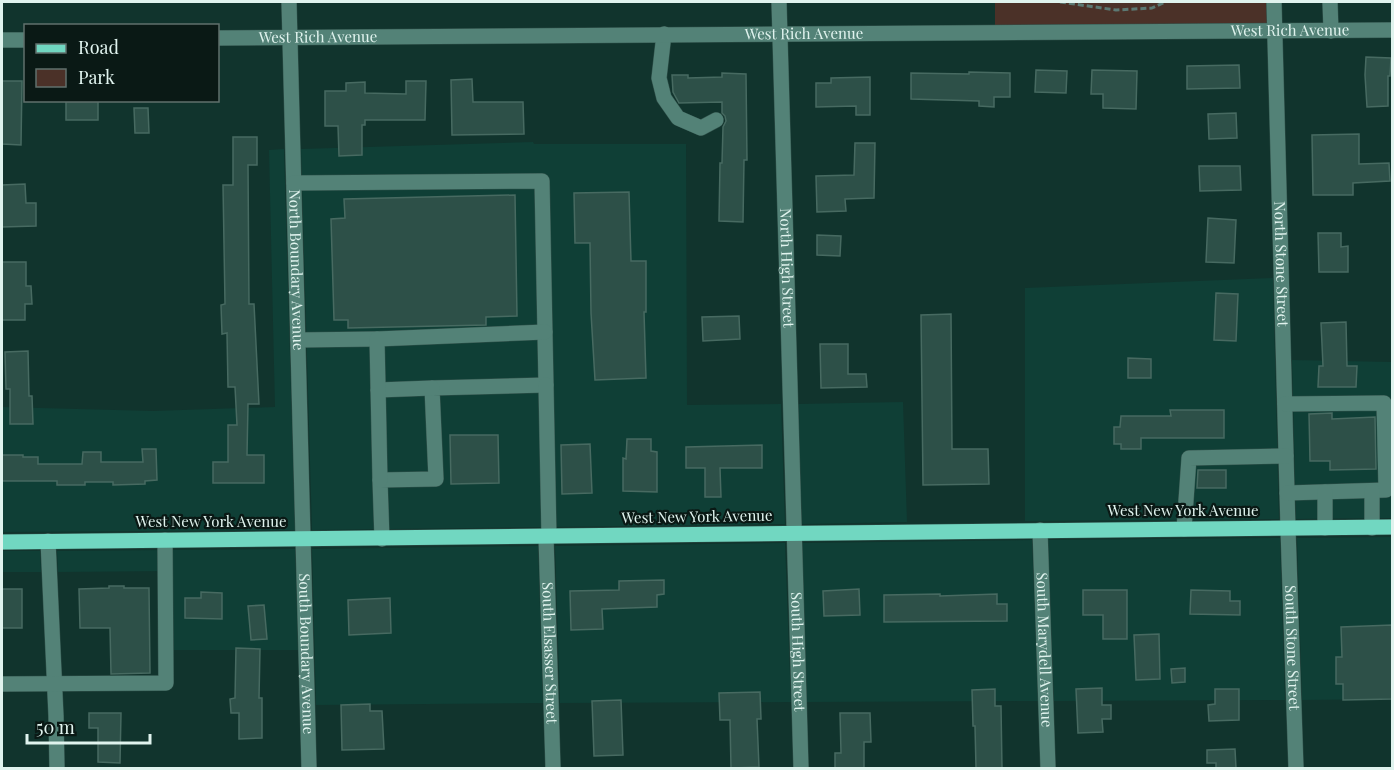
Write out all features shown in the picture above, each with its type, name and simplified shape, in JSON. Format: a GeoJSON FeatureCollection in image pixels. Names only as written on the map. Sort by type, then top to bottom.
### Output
{"type":"FeatureCollection","features":[{"type":"Feature","properties":{"kind":"main road","name":"West New York Avenue"},"geometry":{"type":"LineString","coordinates":[[2,542],[1392,527]]}},
{"type":"Feature","properties":{"kind":"street","name":"North Boundary Avenue"},"geometry":{"type":"LineString","coordinates":[[289,2],[303,539]]}},
{"type":"Feature","properties":{"kind":"street","name":"North High Street"},"geometry":{"type":"LineString","coordinates":[[779,2],[793,534]]}},
{"type":"Feature","properties":{"kind":"street","name":"North Stone Street"},"geometry":{"type":"LineString","coordinates":[[1274,2],[1288,529]]}},
{"type":"Feature","properties":{"kind":"street"},"geometry":{"type":"LineString","coordinates":[[1330,2],[1331,31]]}},
{"type":"Feature","properties":{"kind":"street","name":"West Rich Avenue"},"geometry":{"type":"LineString","coordinates":[[219,38],[1392,30]]}},
{"type":"Feature","properties":{"kind":"street"},"geometry":{"type":"LineString","coordinates":[[664,34],[659,78],[664,98],[678,118],[701,128],[717,120]]}},
{"type":"Feature","properties":{"kind":"street"},"geometry":{"type":"LineString","coordinates":[[2,40],[24,40]]}},
{"type":"Feature","properties":{"kind":"street","name":"South Elsasser Street"},"geometry":{"type":"LineString","coordinates":[[294,183],[542,181],[553,768]]}},
{"type":"Feature","properties":{"kind":"street"},"geometry":{"type":"LineString","coordinates":[[298,339],[377,339],[545,332]]}},
{"type":"Feature","properties":{"kind":"street"},"geometry":{"type":"LineString","coordinates":[[377,339],[382,538]]}},
{"type":"Feature","properties":{"kind":"street"},"geometry":{"type":"LineString","coordinates":[[378,390],[546,385]]}},
{"type":"Feature","properties":{"kind":"street"},"geometry":{"type":"LineString","coordinates":[[380,480],[436,478],[432,388]]}},
{"type":"Feature","properties":{"kind":"street"},"geometry":{"type":"LineString","coordinates":[[1285,404],[1384,403],[1386,490],[1287,493]]}},
{"type":"Feature","properties":{"kind":"street"},"geometry":{"type":"LineString","coordinates":[[1184,529],[1189,458],[1286,456]]}},
{"type":"Feature","properties":{"kind":"street"},"geometry":{"type":"LineString","coordinates":[[1372,491],[1372,528]]}},
{"type":"Feature","properties":{"kind":"street"},"geometry":{"type":"LineString","coordinates":[[1325,492],[1325,528]]}},
{"type":"Feature","properties":{"kind":"street","name":"South Stone Street"},"geometry":{"type":"LineString","coordinates":[[1288,529],[1296,768]]}},
{"type":"Feature","properties":{"kind":"street","name":"South Marydell Avenue"},"geometry":{"type":"LineString","coordinates":[[1040,530],[1048,768]]}},
{"type":"Feature","properties":{"kind":"street","name":"South High Street"},"geometry":{"type":"LineString","coordinates":[[793,534],[801,768]]}},
{"type":"Feature","properties":{"kind":"street","name":"South Boundary Avenue"},"geometry":{"type":"LineString","coordinates":[[303,539],[309,768]]}},
{"type":"Feature","properties":{"kind":"street"},"geometry":{"type":"LineString","coordinates":[[2,684],[166,683],[165,540]]}},
{"type":"Feature","properties":{"kind":"street"},"geometry":{"type":"LineString","coordinates":[[48,541],[57,768]]}},
{"type":"Feature","properties":{"kind":"path"},"geometry":{"type":"LineString","coordinates":[[1060,2],[1116,10],[1152,8],[1165,2]]}},
{"type":"Feature","properties":{"kind":"shaded area"},"geometry":{"type":"Polygon","coordinates":[[[533,142],[534,144],[686,144],[687,405],[781,404],[785,524],[312,530],[301,149],[533,142]]]}},
{"type":"Feature","properties":{"kind":"shaded area"},"geometry":{"type":"Polygon","coordinates":[[[284,149],[295,530],[2,532],[2,407],[153,411],[275,407],[269,150],[284,149]]]}},
{"type":"Feature","properties":{"kind":"shaded area"},"geometry":{"type":"Polygon","coordinates":[[[1273,278],[1279,519],[1025,521],[1025,288],[1273,278]]]}},
{"type":"Feature","properties":{"kind":"shaded area"},"geometry":{"type":"Polygon","coordinates":[[[1292,360],[1392,362],[1392,518],[1296,519],[1292,360]]]}},
{"type":"Feature","properties":{"kind":"shaded area"},"geometry":{"type":"Polygon","coordinates":[[[903,402],[907,522],[802,524],[798,404],[903,402]]]}},
{"type":"Feature","properties":{"kind":"shaded area"},"geometry":{"type":"Polygon","coordinates":[[[1392,537],[1392,699],[1302,700],[1297,538],[1392,537]]]}},
{"type":"Feature","properties":{"kind":"shaded area"},"geometry":{"type":"Polygon","coordinates":[[[1280,538],[1285,700],[1054,701],[1048,540],[1280,538]]]}},
{"type":"Feature","properties":{"kind":"shaded area"},"geometry":{"type":"Polygon","coordinates":[[[1032,540],[1038,701],[807,702],[802,543],[1032,540]]]}},
{"type":"Feature","properties":{"kind":"shaded area"},"geometry":{"type":"Polygon","coordinates":[[[785,543],[791,702],[560,703],[555,546],[785,543]]]}},
{"type":"Feature","properties":{"kind":"shaded area"},"geometry":{"type":"Polygon","coordinates":[[[538,546],[543,703],[316,705],[312,549],[538,546]]]}},
{"type":"Feature","properties":{"kind":"shaded area"},"geometry":{"type":"Polygon","coordinates":[[[295,549],[298,650],[171,650],[171,571],[58,572],[57,551],[295,549]]]}},
{"type":"Feature","properties":{"kind":"shaded area"},"geometry":{"type":"Polygon","coordinates":[[[2,551],[40,551],[41,572],[2,572],[2,551]]]}},
{"type":"Feature","properties":{"kind":"green space"},"geometry":{"type":"Polygon","coordinates":[[[995,2],[1274,2],[1275,31],[995,33],[995,2]]]}},
{"type":"Feature","properties":{"kind":"building"},"geometry":{"type":"Polygon","coordinates":[[[1366,57],[1391,58],[1390,76],[1388,76],[1388,106],[1367,107],[1366,57]]]}},
{"type":"Feature","properties":{"kind":"building"},"geometry":{"type":"Polygon","coordinates":[[[1239,65],[1240,88],[1187,89],[1187,66],[1239,65]]]}},
{"type":"Feature","properties":{"kind":"building"},"geometry":{"type":"Polygon","coordinates":[[[1036,70],[1067,71],[1066,93],[1035,92],[1036,70]]]}},
{"type":"Feature","properties":{"kind":"building"},"geometry":{"type":"Polygon","coordinates":[[[1092,70],[1137,71],[1136,109],[1103,108],[1103,94],[1091,94],[1092,70]]]}},
{"type":"Feature","properties":{"kind":"building"},"geometry":{"type":"Polygon","coordinates":[[[969,72],[1010,73],[1010,97],[994,97],[994,107],[979,106],[979,101],[911,99],[911,73],[969,74],[969,72]]]}},
{"type":"Feature","properties":{"kind":"building"},"geometry":{"type":"Polygon","coordinates":[[[722,73],[746,74],[747,160],[744,160],[743,222],[719,221],[720,163],[722,163],[723,127],[726,121],[722,113],[722,102],[679,103],[673,92],[672,75],[688,75],[688,78],[722,77],[722,73]]]}},
{"type":"Feature","properties":{"kind":"building"},"geometry":{"type":"Polygon","coordinates":[[[870,77],[870,115],[856,115],[856,106],[816,107],[816,83],[831,83],[831,78],[870,77]]]}},
{"type":"Feature","properties":{"kind":"building"},"geometry":{"type":"Polygon","coordinates":[[[472,79],[473,102],[523,102],[524,134],[452,135],[451,80],[472,79]]]}},
{"type":"Feature","properties":{"kind":"building"},"geometry":{"type":"Polygon","coordinates":[[[2,81],[22,81],[21,145],[2,144],[2,81]]]}},
{"type":"Feature","properties":{"kind":"building"},"geometry":{"type":"Polygon","coordinates":[[[406,81],[426,81],[425,120],[365,120],[365,125],[362,125],[362,155],[339,156],[338,126],[325,126],[325,91],[346,91],[346,83],[365,82],[365,93],[406,94],[406,81]]]}},
{"type":"Feature","properties":{"kind":"building"},"geometry":{"type":"Polygon","coordinates":[[[66,102],[98,102],[98,120],[66,120],[66,102]]]}},
{"type":"Feature","properties":{"kind":"building"},"geometry":{"type":"Polygon","coordinates":[[[134,108],[148,108],[149,133],[135,133],[134,108]]]}},
{"type":"Feature","properties":{"kind":"building"},"geometry":{"type":"Polygon","coordinates":[[[1236,113],[1237,138],[1209,139],[1208,114],[1236,113]]]}},
{"type":"Feature","properties":{"kind":"building"},"geometry":{"type":"Polygon","coordinates":[[[1359,134],[1359,164],[1389,163],[1390,181],[1353,183],[1353,195],[1313,195],[1312,135],[1359,134]]]}},
{"type":"Feature","properties":{"kind":"building"},"geometry":{"type":"Polygon","coordinates":[[[233,137],[257,137],[257,165],[248,165],[249,304],[254,304],[259,404],[248,404],[247,455],[264,455],[264,483],[213,483],[213,462],[228,462],[228,425],[237,425],[235,387],[228,387],[227,333],[222,334],[221,305],[225,304],[223,185],[233,185],[233,137]]]}},
{"type":"Feature","properties":{"kind":"building"},"geometry":{"type":"Polygon","coordinates":[[[855,143],[875,143],[874,198],[845,199],[846,211],[817,212],[816,176],[854,175],[855,143]]]}},
{"type":"Feature","properties":{"kind":"building"},"geometry":{"type":"Polygon","coordinates":[[[1199,166],[1240,166],[1241,190],[1200,191],[1199,166]]]}},
{"type":"Feature","properties":{"kind":"building"},"geometry":{"type":"Polygon","coordinates":[[[25,184],[26,203],[36,203],[36,226],[2,227],[2,185],[25,184]]]}},
{"type":"Feature","properties":{"kind":"building"},"geometry":{"type":"Polygon","coordinates":[[[629,192],[631,261],[646,261],[646,312],[644,312],[646,378],[595,380],[590,243],[575,243],[574,193],[629,192]]]}},
{"type":"Feature","properties":{"kind":"building"},"geometry":{"type":"Polygon","coordinates":[[[515,195],[517,316],[486,317],[486,325],[348,328],[348,320],[334,320],[331,219],[345,218],[344,199],[515,195]]]}},
{"type":"Feature","properties":{"kind":"building"},"geometry":{"type":"Polygon","coordinates":[[[1208,218],[1236,220],[1234,263],[1206,262],[1208,218]]]}},
{"type":"Feature","properties":{"kind":"building"},"geometry":{"type":"Polygon","coordinates":[[[1318,233],[1341,233],[1341,247],[1348,246],[1348,272],[1319,272],[1318,233]]]}},
{"type":"Feature","properties":{"kind":"building"},"geometry":{"type":"Polygon","coordinates":[[[817,235],[841,236],[840,256],[817,255],[817,235]]]}},
{"type":"Feature","properties":{"kind":"building"},"geometry":{"type":"Polygon","coordinates":[[[2,262],[26,262],[26,286],[31,286],[32,304],[25,304],[25,320],[2,320],[2,262]]]}},
{"type":"Feature","properties":{"kind":"building"},"geometry":{"type":"Polygon","coordinates":[[[1216,293],[1238,294],[1236,341],[1214,340],[1216,293]]]}},
{"type":"Feature","properties":{"kind":"building"},"geometry":{"type":"Polygon","coordinates":[[[951,314],[952,449],[988,449],[989,484],[923,485],[921,315],[951,314]]]}},
{"type":"Feature","properties":{"kind":"building"},"geometry":{"type":"Polygon","coordinates":[[[739,316],[740,339],[703,341],[702,317],[739,316]]]}},
{"type":"Feature","properties":{"kind":"building"},"geometry":{"type":"Polygon","coordinates":[[[1346,322],[1347,366],[1357,366],[1356,387],[1318,387],[1319,366],[1323,366],[1321,323],[1346,322]]]}},
{"type":"Feature","properties":{"kind":"building"},"geometry":{"type":"Polygon","coordinates":[[[820,344],[848,344],[848,374],[866,374],[867,387],[821,388],[820,344]]]}},
{"type":"Feature","properties":{"kind":"building"},"geometry":{"type":"Polygon","coordinates":[[[28,351],[29,396],[32,396],[33,424],[10,424],[10,389],[6,389],[5,352],[28,351]]]}},
{"type":"Feature","properties":{"kind":"building"},"geometry":{"type":"Polygon","coordinates":[[[1128,358],[1151,359],[1151,378],[1128,378],[1128,358]]]}},
{"type":"Feature","properties":{"kind":"building"},"geometry":{"type":"Polygon","coordinates":[[[1170,410],[1224,410],[1224,438],[1141,438],[1141,449],[1121,449],[1121,444],[1114,444],[1114,427],[1120,427],[1121,416],[1171,416],[1170,410]]]}},
{"type":"Feature","properties":{"kind":"building"},"geometry":{"type":"Polygon","coordinates":[[[1332,413],[1332,419],[1375,417],[1376,469],[1330,470],[1330,461],[1310,461],[1309,414],[1332,413]]]}},
{"type":"Feature","properties":{"kind":"building"},"geometry":{"type":"Polygon","coordinates":[[[450,435],[498,435],[499,483],[451,484],[450,435]]]}},
{"type":"Feature","properties":{"kind":"building"},"geometry":{"type":"Polygon","coordinates":[[[627,439],[651,439],[651,451],[657,452],[657,492],[623,491],[623,458],[626,459],[627,439]]]}},
{"type":"Feature","properties":{"kind":"building"},"geometry":{"type":"Polygon","coordinates":[[[590,444],[592,493],[562,494],[561,445],[590,444]]]}},
{"type":"Feature","properties":{"kind":"building"},"geometry":{"type":"Polygon","coordinates":[[[762,445],[762,468],[720,468],[721,497],[705,497],[705,468],[686,468],[686,447],[762,445]]]}},
{"type":"Feature","properties":{"kind":"building"},"geometry":{"type":"Polygon","coordinates":[[[142,449],[156,449],[157,480],[145,481],[145,484],[113,485],[113,482],[85,482],[85,485],[57,485],[57,481],[2,481],[2,455],[38,457],[38,464],[82,464],[83,452],[101,452],[101,462],[143,462],[142,449]]]}},
{"type":"Feature","properties":{"kind":"building"},"geometry":{"type":"Polygon","coordinates":[[[1198,470],[1226,470],[1226,488],[1197,488],[1198,470]]]}},
{"type":"Feature","properties":{"kind":"building"},"geometry":{"type":"Polygon","coordinates":[[[664,580],[664,594],[657,595],[657,607],[602,609],[603,629],[571,630],[570,591],[619,590],[619,581],[664,580]]]}},
{"type":"Feature","properties":{"kind":"building"},"geometry":{"type":"Polygon","coordinates":[[[109,586],[149,588],[150,673],[111,674],[110,628],[80,628],[79,589],[109,588],[109,586]]]}},
{"type":"Feature","properties":{"kind":"building"},"geometry":{"type":"Polygon","coordinates":[[[2,589],[22,589],[22,628],[2,628],[2,589]]]}},
{"type":"Feature","properties":{"kind":"building"},"geometry":{"type":"Polygon","coordinates":[[[859,589],[860,615],[824,616],[823,591],[859,589]]]}},
{"type":"Feature","properties":{"kind":"building"},"geometry":{"type":"Polygon","coordinates":[[[1083,590],[1127,590],[1127,639],[1103,639],[1103,615],[1083,615],[1083,590]]]}},
{"type":"Feature","properties":{"kind":"building"},"geometry":{"type":"Polygon","coordinates":[[[1191,590],[1230,591],[1230,601],[1240,601],[1240,615],[1190,614],[1191,590]]]}},
{"type":"Feature","properties":{"kind":"building"},"geometry":{"type":"Polygon","coordinates":[[[201,592],[222,593],[222,619],[185,618],[185,598],[201,598],[201,592]]]}},
{"type":"Feature","properties":{"kind":"building"},"geometry":{"type":"Polygon","coordinates":[[[940,594],[940,596],[997,594],[997,604],[1007,604],[1007,621],[884,622],[884,595],[940,594]]]}},
{"type":"Feature","properties":{"kind":"building"},"geometry":{"type":"Polygon","coordinates":[[[390,598],[391,633],[349,635],[348,600],[390,598]]]}},
{"type":"Feature","properties":{"kind":"building"},"geometry":{"type":"Polygon","coordinates":[[[264,605],[267,639],[251,640],[248,606],[264,605]]]}},
{"type":"Feature","properties":{"kind":"building"},"geometry":{"type":"Polygon","coordinates":[[[1392,625],[1392,699],[1343,700],[1343,684],[1336,684],[1336,657],[1342,657],[1341,627],[1392,625]]]}},
{"type":"Feature","properties":{"kind":"building"},"geometry":{"type":"Polygon","coordinates":[[[1159,634],[1160,679],[1136,680],[1134,635],[1159,634]]]}},
{"type":"Feature","properties":{"kind":"building"},"geometry":{"type":"Polygon","coordinates":[[[236,648],[260,649],[259,698],[262,698],[262,738],[239,739],[239,713],[231,713],[230,699],[235,698],[236,648]]]}},
{"type":"Feature","properties":{"kind":"building"},"geometry":{"type":"Polygon","coordinates":[[[1185,668],[1185,682],[1172,683],[1171,669],[1185,668]]]}},
{"type":"Feature","properties":{"kind":"building"},"geometry":{"type":"Polygon","coordinates":[[[1102,688],[1102,705],[1111,705],[1111,719],[1102,719],[1103,732],[1078,733],[1076,689],[1102,688]]]}},
{"type":"Feature","properties":{"kind":"building"},"geometry":{"type":"Polygon","coordinates":[[[995,689],[995,706],[1001,706],[1002,768],[976,768],[972,690],[995,689]]]}},
{"type":"Feature","properties":{"kind":"building"},"geometry":{"type":"Polygon","coordinates":[[[1215,689],[1239,689],[1239,720],[1209,721],[1208,705],[1215,704],[1215,689]]]}},
{"type":"Feature","properties":{"kind":"building"},"geometry":{"type":"Polygon","coordinates":[[[760,692],[761,719],[757,719],[759,767],[731,768],[730,720],[720,720],[719,693],[760,692]]]}},
{"type":"Feature","properties":{"kind":"building"},"geometry":{"type":"Polygon","coordinates":[[[621,700],[623,755],[594,756],[592,701],[621,700]]]}},
{"type":"Feature","properties":{"kind":"building"},"geometry":{"type":"Polygon","coordinates":[[[370,704],[370,711],[382,711],[384,749],[342,750],[341,705],[370,704]]]}},
{"type":"Feature","properties":{"kind":"building"},"geometry":{"type":"Polygon","coordinates":[[[89,713],[121,713],[120,763],[98,762],[98,728],[89,728],[89,713]]]}},
{"type":"Feature","properties":{"kind":"building"},"geometry":{"type":"Polygon","coordinates":[[[840,713],[870,713],[871,742],[864,742],[864,768],[835,768],[835,753],[841,753],[840,713]]]}},
{"type":"Feature","properties":{"kind":"building"},"geometry":{"type":"Polygon","coordinates":[[[1235,749],[1236,768],[1216,768],[1216,763],[1207,763],[1207,750],[1235,749]]]}}]}
